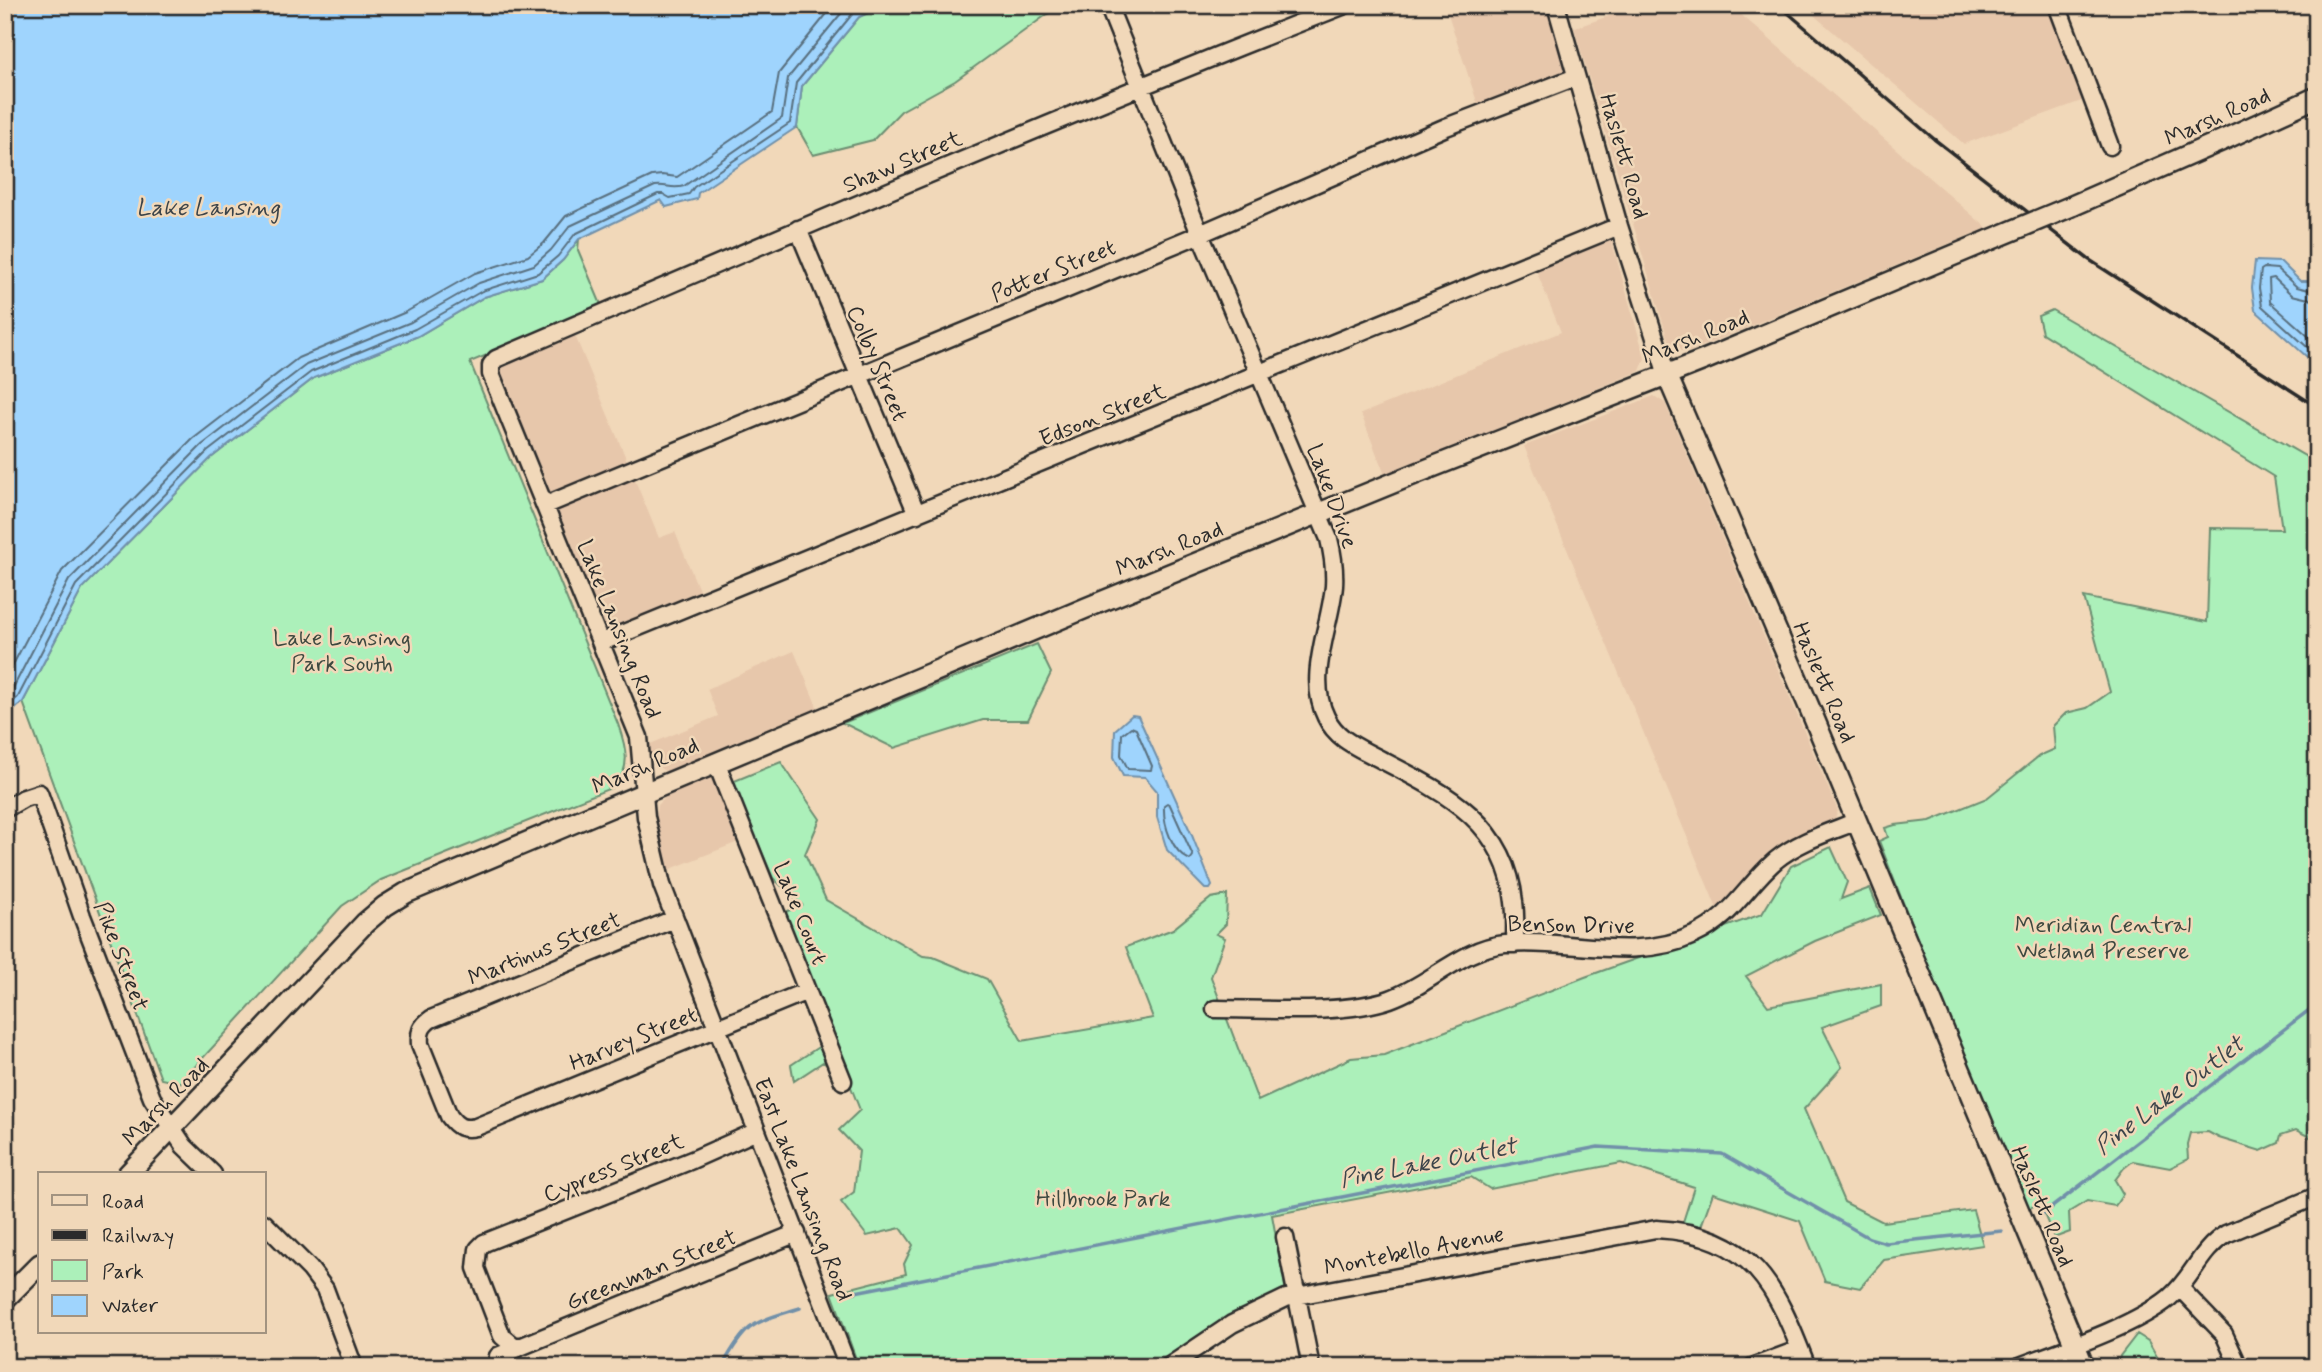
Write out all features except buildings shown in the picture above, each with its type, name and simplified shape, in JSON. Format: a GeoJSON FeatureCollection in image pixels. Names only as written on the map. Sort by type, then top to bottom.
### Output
{"type":"FeatureCollection","features":[{"type":"Feature","properties":{"kind":"main road","name":"Marsh Road"},"geometry":{"type":"LineString","coordinates":[[130,1172],[365,923],[385,906],[417,888],[1319,513],[1667,375],[2072,206],[2317,97]]}},
{"type":"Feature","properties":{"kind":"main road","name":"Haslett Road"},"geometry":{"type":"LineString","coordinates":[[1667,375],[1857,821],[2084,1367]]}},
{"type":"Feature","properties":{"kind":"main road"},"geometry":{"type":"LineString","coordinates":[[5,1300],[38,1266]]}},
{"type":"Feature","properties":{"kind":"street","name":"Lake Drive"},"geometry":{"type":"LineString","coordinates":[[1108,5],[1200,234],[1329,539],[1335,576],[1318,685],[1325,715],[1340,737],[1440,790],[1464,807],[1484,828],[1499,852],[1509,876],[1515,902],[1516,944]]}},
{"type":"Feature","properties":{"kind":"street","name":"Shaw Street"},"geometry":{"type":"LineString","coordinates":[[491,374],[491,365],[496,359],[798,229],[1141,86],[1345,5]]}},
{"type":"Feature","properties":{"kind":"street","name":"Haslett Road"},"geometry":{"type":"LineString","coordinates":[[1556,5],[1619,226],[1667,375]]}},
{"type":"Feature","properties":{"kind":"street"},"geometry":{"type":"LineString","coordinates":[[2057,5],[2110,146]]}},
{"type":"Feature","properties":{"kind":"street","name":"Potter Street"},"geometry":{"type":"LineString","coordinates":[[546,505],[1200,234],[1410,142],[1576,77]]}},
{"type":"Feature","properties":{"kind":"street","name":"Edson Street"},"geometry":{"type":"LineString","coordinates":[[602,642],[1619,226]]}},
{"type":"Feature","properties":{"kind":"street","name":"Colby Street"},"geometry":{"type":"LineString","coordinates":[[798,229],[917,514]]}},
{"type":"Feature","properties":{"kind":"street","name":"Lake Lansing Road"},"geometry":{"type":"LineString","coordinates":[[491,374],[639,737],[646,817],[653,854],[674,919],[718,1027]]}},
{"type":"Feature","properties":{"kind":"street","name":"Lake Court"},"geometry":{"type":"LineString","coordinates":[[716,762],[843,1081]]}},
{"type":"Feature","properties":{"kind":"street","name":"Pike Street"},"geometry":{"type":"LineString","coordinates":[[5,809],[39,793],[82,916],[158,1110],[184,1146],[211,1172]]}},
{"type":"Feature","properties":{"kind":"street","name":"Benson Drive"},"geometry":{"type":"LineString","coordinates":[[1215,1009],[1352,1007],[1377,1003],[1410,990],[1475,952],[1496,945],[1633,949],[1667,945],[1709,928],[1726,916],[1763,873],[1791,849],[1857,821]]}},
{"type":"Feature","properties":{"kind":"street","name":"Martinus Street"},"geometry":{"type":"LineString","coordinates":[[476,1127],[467,1129],[456,1126],[449,1116],[420,1044],[422,1026],[430,1019],[674,919]]}},
{"type":"Feature","properties":{"kind":"street","name":"Harvey Street"},"geometry":{"type":"LineString","coordinates":[[476,1127],[807,991]]}},
{"type":"Feature","properties":{"kind":"street","name":"East Lake Lansing Road"},"geometry":{"type":"LineString","coordinates":[[718,1027],[848,1367]]}},
{"type":"Feature","properties":{"kind":"street","name":"Cypress Street"},"geometry":{"type":"LineString","coordinates":[[523,1346],[514,1346],[502,1336],[476,1268],[478,1249],[484,1243],[692,1160],[757,1130]]}},
{"type":"Feature","properties":{"kind":"street"},"geometry":{"type":"LineString","coordinates":[[2017,1367],[2149,1312],[2180,1288],[2209,1246],[2225,1234],[2317,1196]]}},
{"type":"Feature","properties":{"kind":"street"},"geometry":{"type":"LineString","coordinates":[[266,1225],[310,1269],[325,1289],[354,1367]]}},
{"type":"Feature","properties":{"kind":"street","name":"Montebello Avenue"},"geometry":{"type":"LineString","coordinates":[[1168,1367],[1232,1324],[1258,1310],[1297,1295],[1656,1229],[1686,1231],[1720,1243],[1754,1266],[1778,1297],[1807,1367]]}},
{"type":"Feature","properties":{"kind":"street","name":"Greenman Street"},"geometry":{"type":"LineString","coordinates":[[498,1356],[797,1233]]}},
{"type":"Feature","properties":{"kind":"street"},"geometry":{"type":"LineString","coordinates":[[1285,1237],[1311,1367]]}},
{"type":"Feature","properties":{"kind":"street"},"geometry":{"type":"LineString","coordinates":[[2180,1288],[2224,1334],[2239,1367]]}},
{"type":"Feature","properties":{"kind":"street"},"geometry":{"type":"LineString","coordinates":[[1752,1367],[1800,1349]]}},
{"type":"Feature","properties":{"kind":"shaded area"},"geometry":{"type":"Polygon","coordinates":[[[1445,5],[1548,5],[1567,72],[1479,108],[1445,5]]]}},
{"type":"Feature","properties":{"kind":"shaded area"},"geometry":{"type":"Polygon","coordinates":[[[1641,5],[1730,5],[1987,228],[1688,352],[1676,350],[1669,343],[1574,28],[1641,5]]]}},
{"type":"Feature","properties":{"kind":"shaded area"},"geometry":{"type":"Polygon","coordinates":[[[1802,5],[2052,5],[2087,99],[1964,144],[1802,5]]]}},
{"type":"Feature","properties":{"kind":"shaded area"},"geometry":{"type":"Polygon","coordinates":[[[1610,235],[1645,358],[1640,371],[1385,475],[1361,414],[1561,332],[1534,265],[1610,235]]]}},
{"type":"Feature","properties":{"kind":"shaded area"},"geometry":{"type":"Polygon","coordinates":[[[569,321],[659,538],[675,532],[701,595],[605,635],[488,355],[569,321]]]}},
{"type":"Feature","properties":{"kind":"shaded area"},"geometry":{"type":"Polygon","coordinates":[[[1654,396],[1665,403],[1838,811],[1834,821],[1718,911],[1524,446],[1654,396]]]}},
{"type":"Feature","properties":{"kind":"shaded area"},"geometry":{"type":"Polygon","coordinates":[[[794,651],[818,709],[670,772],[655,764],[648,745],[718,716],[707,689],[794,651]]]}},
{"type":"Feature","properties":{"kind":"shaded area"},"geometry":{"type":"Polygon","coordinates":[[[726,769],[753,836],[668,870],[656,820],[658,805],[670,793],[726,769]]]}},
{"type":"Feature","properties":{"kind":"green space"},"geometry":{"type":"Polygon","coordinates":[[[885,5],[1060,5],[955,81],[901,111],[873,140],[813,155],[797,127],[802,86],[859,17],[885,5]]]}},
{"type":"Feature","properties":{"kind":"green space","name":"Lake Lansing Park South"},"geometry":{"type":"Polygon","coordinates":[[[579,239],[578,250],[602,307],[470,362],[618,724],[626,758],[622,774],[611,788],[381,880],[342,906],[180,1083],[161,1079],[23,702],[82,589],[211,458],[314,378],[418,336],[484,297],[542,279],[563,260],[579,239]]]}},
{"type":"Feature","properties":{"kind":"green space","name":"Meridian Central Wetland Preserve"},"geometry":{"type":"Polygon","coordinates":[[[2052,310],[2317,463],[2317,1135],[2312,1138],[2296,1130],[2281,1135],[2279,1143],[2261,1151],[2208,1132],[2190,1133],[2187,1144],[2188,1159],[2170,1168],[2133,1161],[2115,1180],[2123,1194],[2115,1206],[2087,1201],[2069,1212],[2070,1232],[2054,1238],[2039,1202],[2029,1209],[1942,1002],[1879,841],[1888,837],[1885,828],[1930,821],[1987,798],[2039,756],[2055,749],[2053,726],[2066,713],[2087,708],[2110,692],[2084,597],[2207,622],[2210,528],[2282,529],[2274,477],[2042,333],[2038,316],[2052,310]]]}},
{"type":"Feature","properties":{"kind":"green space"},"geometry":{"type":"Polygon","coordinates":[[[1037,644],[1051,673],[1028,720],[983,720],[894,748],[843,723],[1037,644]]]}},
{"type":"Feature","properties":{"kind":"green space","name":"Hillbrook Park"},"geometry":{"type":"Polygon","coordinates":[[[781,762],[820,819],[805,854],[826,900],[923,956],[933,957],[987,979],[1022,1041],[1153,1018],[1126,947],[1173,929],[1211,898],[1227,895],[1226,924],[1216,934],[1225,938],[1211,977],[1258,1101],[1351,1058],[1384,1055],[1585,977],[1762,914],[1791,866],[1831,847],[1847,882],[1841,899],[1870,888],[1881,915],[1815,941],[1746,976],[1768,1006],[1881,984],[1881,1006],[1822,1027],[1842,1067],[1804,1109],[1844,1202],[1883,1222],[1973,1210],[1983,1245],[1884,1260],[1860,1288],[1825,1281],[1800,1221],[1713,1193],[1700,1229],[1682,1225],[1694,1187],[1621,1163],[1490,1189],[1471,1177],[1272,1215],[1286,1292],[1238,1312],[1155,1367],[859,1367],[832,1293],[906,1274],[904,1264],[913,1245],[901,1228],[867,1236],[841,1202],[854,1192],[859,1151],[839,1130],[860,1110],[849,1082],[823,1062],[794,1081],[791,1065],[820,1046],[823,1015],[783,913],[802,905],[773,878],[732,782],[781,762]]]}},
{"type":"Feature","properties":{"kind":"green space"},"geometry":{"type":"Polygon","coordinates":[[[2137,1334],[2148,1341],[2163,1367],[2118,1367],[2120,1356],[2137,1334]]]}},
{"type":"Feature","properties":{"kind":"water","name":"Lake Lansing"},"geometry":{"type":"Polygon","coordinates":[[[5,5],[885,5],[859,17],[802,86],[797,127],[698,193],[697,199],[666,207],[661,200],[579,239],[563,260],[542,279],[484,297],[418,336],[314,378],[211,458],[82,589],[23,702],[5,718],[5,5]]]}},
{"type":"Feature","properties":{"kind":"water"},"geometry":{"type":"Polygon","coordinates":[[[2255,261],[2281,262],[2300,281],[2310,281],[2317,287],[2317,366],[2255,310],[2252,288],[2255,261]]]}},
{"type":"Feature","properties":{"kind":"water"},"geometry":{"type":"Polygon","coordinates":[[[1132,715],[1138,716],[1191,833],[1212,886],[1210,889],[1205,889],[1167,850],[1157,817],[1157,791],[1145,777],[1123,776],[1114,757],[1115,730],[1132,715]]]}},
{"type":"Feature","properties":{"kind":"waterway","name":"Pine Lake Outlet"},"geometry":{"type":"LineString","coordinates":[[2043,1214],[2317,1004]]}},
{"type":"Feature","properties":{"kind":"waterway","name":"Pine Lake Outlet"},"geometry":{"type":"LineString","coordinates":[[845,1294],[1598,1147],[1722,1154],[1869,1238],[1886,1243],[2002,1231]]}},
{"type":"Feature","properties":{"kind":"waterway","name":"Pine Lake Outlet"},"geometry":{"type":"LineString","coordinates":[[722,1367],[745,1332],[761,1321],[800,1308]]}},
{"type":"Feature","properties":{"kind":"railway"},"geometry":{"type":"LineString","coordinates":[[1779,5],[1934,139],[2088,259],[2317,407]]}}]}
